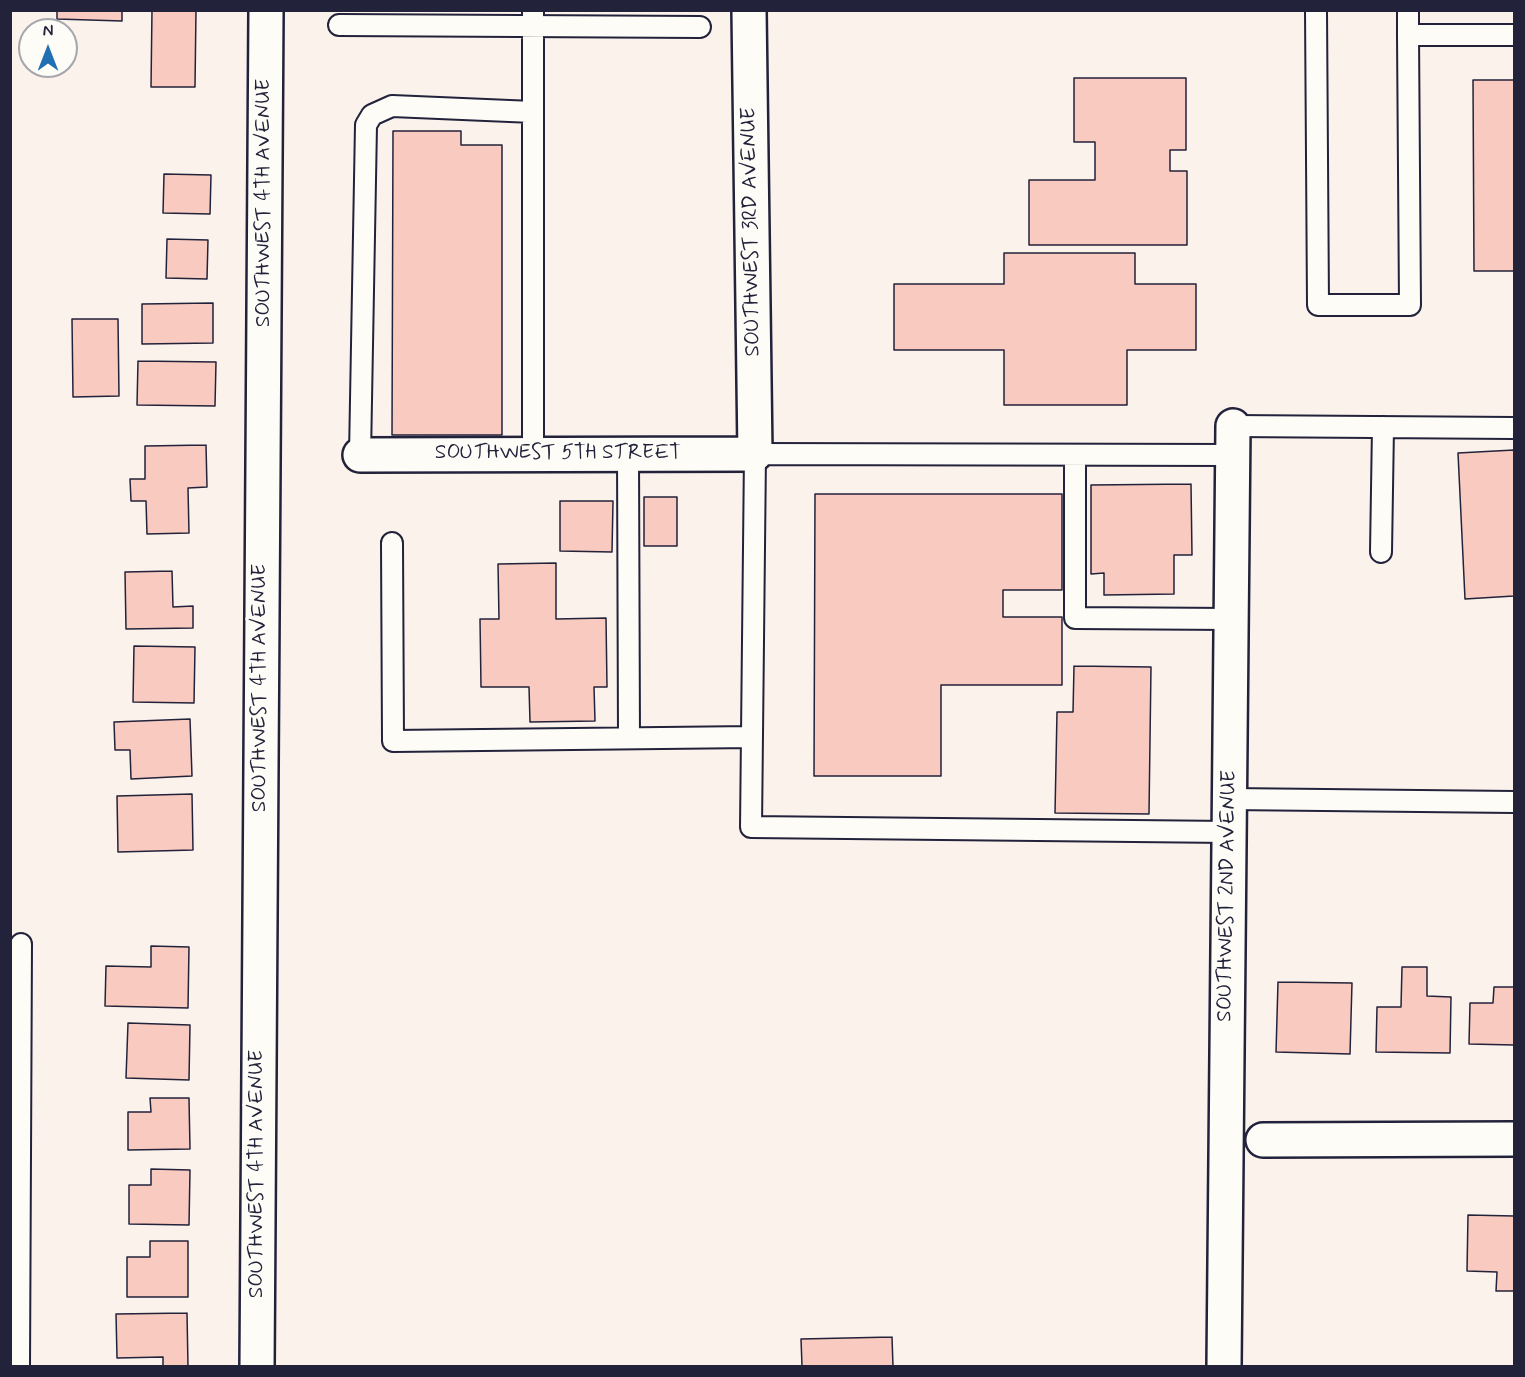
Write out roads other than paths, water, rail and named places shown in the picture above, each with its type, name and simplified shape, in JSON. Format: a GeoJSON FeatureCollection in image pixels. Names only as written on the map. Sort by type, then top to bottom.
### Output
{"type":"FeatureCollection","features":[{"type":"Feature","properties":{"kind":"street","name":"SOUTHWEST 4TH AVENUE"},"geometry":{"type":"LineString","coordinates":[[257,1366],[266,10]]}},
{"type":"Feature","properties":{"kind":"street","name":"SOUTHWEST 3RD AVENUE"},"geometry":{"type":"LineString","coordinates":[[749,10],[755,454]]}},
{"type":"Feature","properties":{"kind":"street","name":"SOUTHWEST 2ND AVENUE"},"geometry":{"type":"LineString","coordinates":[[1224,1366],[1233,440]]}},
{"type":"Feature","properties":{"kind":"street","name":"SOUTHWEST 5TH STREET"},"geometry":{"type":"LineString","coordinates":[[360,455],[755,454]]}},
{"type":"Feature","properties":{"kind":"street"},"geometry":{"type":"LineString","coordinates":[[1263,1140],[1515,1139]]}},
{"type":"Feature","properties":{"kind":"lane"},"geometry":{"type":"LineString","coordinates":[[1316,10],[1318,305],[1410,305],[1408,10]]}},
{"type":"Feature","properties":{"kind":"lane"},"geometry":{"type":"LineString","coordinates":[[339,25],[533,18],[700,27]]}},
{"type":"Feature","properties":{"kind":"lane"},"geometry":{"type":"LineString","coordinates":[[533,18],[533,454]]}},
{"type":"Feature","properties":{"kind":"lane"},"geometry":{"type":"LineString","coordinates":[[1408,35],[1515,35]]}},
{"type":"Feature","properties":{"kind":"lane"},"geometry":{"type":"LineString","coordinates":[[360,455],[366,125],[372,115],[392,106],[533,112]]}},
{"type":"Feature","properties":{"kind":"lane"},"geometry":{"type":"LineString","coordinates":[[1381,552],[1383,427]]}},
{"type":"Feature","properties":{"kind":"lane"},"geometry":{"type":"LineString","coordinates":[[1229,832],[751,826],[755,454],[1075,455],[1383,427],[1515,428]]}},
{"type":"Feature","properties":{"kind":"lane"},"geometry":{"type":"LineString","coordinates":[[628,454],[629,738]]}},
{"type":"Feature","properties":{"kind":"lane"},"geometry":{"type":"LineString","coordinates":[[1075,455],[1075,618],[1231,619]]}},
{"type":"Feature","properties":{"kind":"lane"},"geometry":{"type":"LineString","coordinates":[[392,543],[393,741],[752,737]]}},
{"type":"Feature","properties":{"kind":"lane"},"geometry":{"type":"LineString","coordinates":[[1229,799],[1515,802]]}},
{"type":"Feature","properties":{"kind":"lane"},"geometry":{"type":"LineString","coordinates":[[19,1366],[21,944]]}}]}
